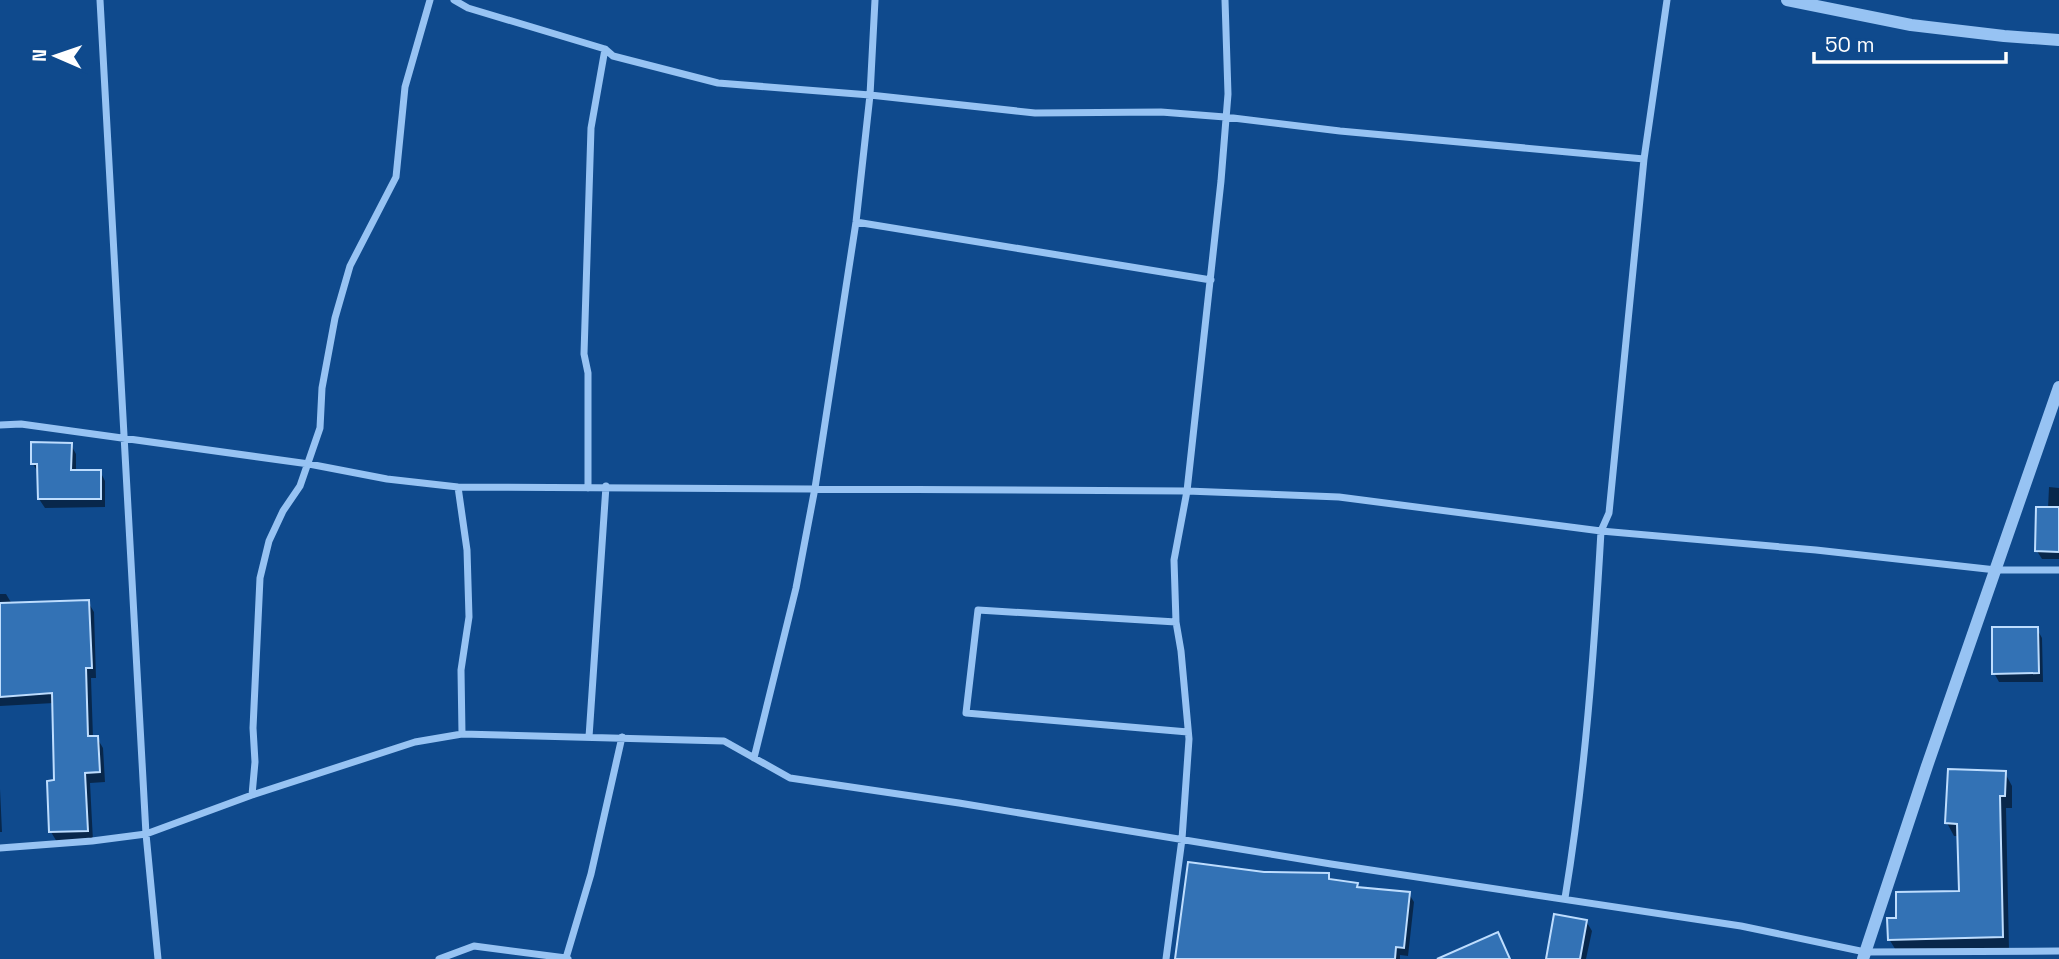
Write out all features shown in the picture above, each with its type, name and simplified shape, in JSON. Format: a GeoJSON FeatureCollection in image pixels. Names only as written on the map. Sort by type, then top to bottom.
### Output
{"type":"FeatureCollection","features":[{"type":"Feature","properties":{"kind":"street"},"geometry":{"type":"LineString","coordinates":[[100,0],[146,834],[159,959]]}},
{"type":"Feature","properties":{"kind":"street"},"geometry":{"type":"LineString","coordinates":[[251,795],[255,762],[253,728],[260,578],[269,541],[283,511],[300,486],[320,428],[322,388],[334,318],[344,294],[350,266],[396,177],[405,88],[430,0]]}},
{"type":"Feature","properties":{"kind":"street"},"geometry":{"type":"LineString","coordinates":[[454,0],[468,8],[605,49],[613,56],[718,83],[870,95],[1034,113],[1161,113],[1225,117],[1644,159]]}},
{"type":"Feature","properties":{"kind":"street"},"geometry":{"type":"LineString","coordinates":[[754,758],[796,589],[815,488],[856,222],[870,95],[875,0]]}},
{"type":"Feature","properties":{"kind":"street"},"geometry":{"type":"LineString","coordinates":[[1166,959],[1188,780],[1188,732],[1176,622],[1174,560],[1186,491],[1221,181],[1228,94],[1225,0]]}},
{"type":"Feature","properties":{"kind":"street"},"geometry":{"type":"LineString","coordinates":[[1565,898],[1587,736],[1601,531],[1609,513],[1644,159],[1667,0]]}},
{"type":"Feature","properties":{"kind":"street"},"geometry":{"type":"LineString","coordinates":[[1787,0],[1911,25],[2059,40]]}},
{"type":"Feature","properties":{"kind":"street"},"geometry":{"type":"LineString","coordinates":[[588,488],[588,373],[584,345],[591,128],[605,49]]}},
{"type":"Feature","properties":{"kind":"street"},"geometry":{"type":"LineString","coordinates":[[856,222],[1210,280]]}},
{"type":"Feature","properties":{"kind":"street"},"geometry":{"type":"LineString","coordinates":[[1864,956],[2059,387]]}},
{"type":"Feature","properties":{"kind":"street"},"geometry":{"type":"LineString","coordinates":[[0,425],[21,424],[309,464],[387,479],[458,487],[1186,491],[1339,496],[1601,531],[1816,550],[1996,570],[2059,570]]}},
{"type":"Feature","properties":{"kind":"street"},"geometry":{"type":"LineString","coordinates":[[590,737],[606,486]]}},
{"type":"Feature","properties":{"kind":"street"},"geometry":{"type":"LineString","coordinates":[[458,487],[467,550],[469,617],[461,670],[462,734]]}},
{"type":"Feature","properties":{"kind":"street"},"geometry":{"type":"LineString","coordinates":[[1176,622],[978,610],[967,713],[1188,732]]}},
{"type":"Feature","properties":{"kind":"street"},"geometry":{"type":"LineString","coordinates":[[0,848],[146,834],[251,795],[415,742],[462,734],[724,741],[790,778],[1741,926],[1864,956],[2059,951]]}},
{"type":"Feature","properties":{"kind":"street"},"geometry":{"type":"LineString","coordinates":[[439,959],[474,946],[567,959],[591,874],[622,737]]}},
{"type":"Feature","properties":{"kind":"building"},"geometry":{"type":"Polygon","coordinates":[[[31,442],[72,443],[71,470],[101,470],[101,499],[38,499],[37,464],[31,464],[31,442]]]}},
{"type":"Feature","properties":{"kind":"building"},"geometry":{"type":"Polygon","coordinates":[[[2036,507],[2059,507],[2059,552],[2035,551],[2036,507]]]}},
{"type":"Feature","properties":{"kind":"building"},"geometry":{"type":"Polygon","coordinates":[[[89,600],[92,668],[86,668],[88,736],[98,736],[100,772],[85,773],[88,831],[49,832],[47,781],[54,780],[52,693],[0,697],[0,603],[89,600]]]}},
{"type":"Feature","properties":{"kind":"building"},"geometry":{"type":"Polygon","coordinates":[[[1992,627],[2038,627],[2039,673],[1992,674],[1992,627]]]}},
{"type":"Feature","properties":{"kind":"building"},"geometry":{"type":"Polygon","coordinates":[[[1948,769],[2006,771],[2005,796],[2000,796],[2003,937],[1888,940],[1887,918],[1896,918],[1896,892],[1959,891],[1957,824],[1945,823],[1948,769]]]}},
{"type":"Feature","properties":{"kind":"building"},"geometry":{"type":"Polygon","coordinates":[[[1188,862],[1264,872],[1329,873],[1329,879],[1358,883],[1357,887],[1410,892],[1404,948],[1396,947],[1395,959],[1175,959],[1188,862]]]}},
{"type":"Feature","properties":{"kind":"building"},"geometry":{"type":"Polygon","coordinates":[[[1554,914],[1587,920],[1580,959],[1546,959],[1554,914]]]}},
{"type":"Feature","properties":{"kind":"building"},"geometry":{"type":"Polygon","coordinates":[[[1498,932],[1510,959],[1437,959],[1498,932]]]}}]}
